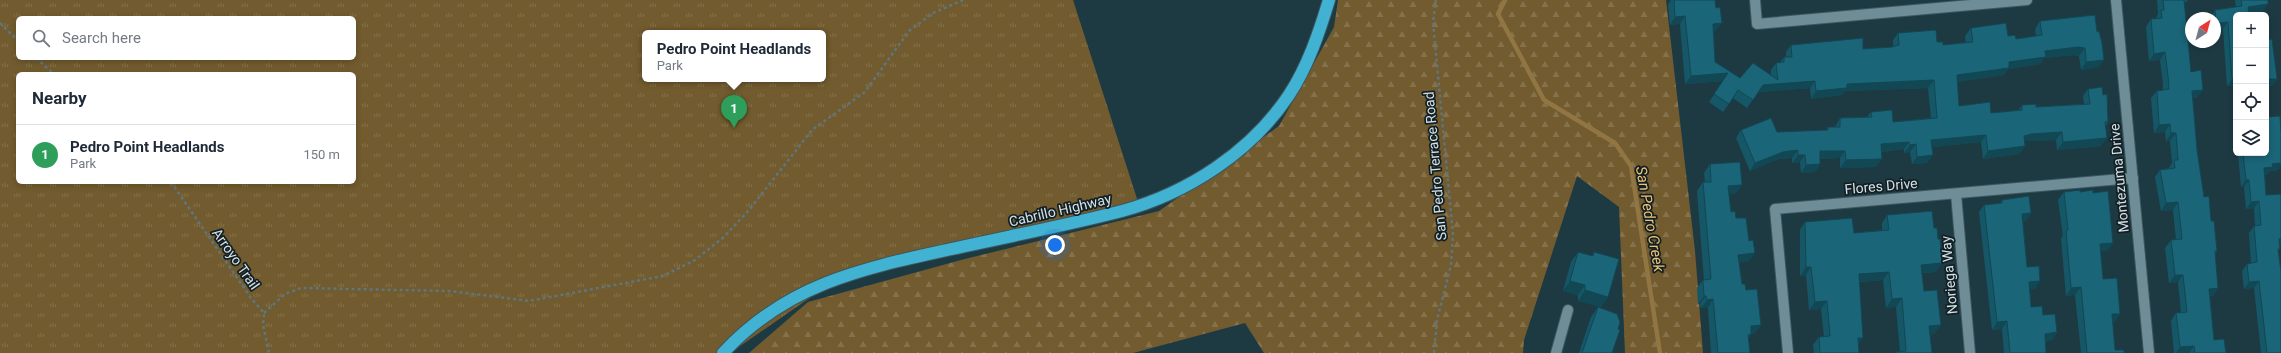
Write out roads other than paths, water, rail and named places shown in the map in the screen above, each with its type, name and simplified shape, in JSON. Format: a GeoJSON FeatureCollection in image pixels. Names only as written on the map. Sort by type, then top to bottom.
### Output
{"type":"FeatureCollection","features":[{"type":"Feature","properties":{"kind":"highway","name":"Cabrillo Highway"},"geometry":{"type":"LineString","coordinates":[[723,353],[743,333],[770,311],[800,293],[830,280],[882,265],[1122,211],[1160,198],[1196,180],[1225,161],[1244,146],[1268,121],[1288,96],[1312,52],[1329,0]]}},
{"type":"Feature","properties":{"kind":"street"},"geometry":{"type":"LineString","coordinates":[[1755,0],[1757,24],[1937,4],[2027,0]]}},
{"type":"Feature","properties":{"kind":"street","name":"Montezuma Drive"},"geometry":{"type":"LineString","coordinates":[[2116,0],[2149,353]]}},
{"type":"Feature","properties":{"kind":"street","name":"Flores Drive"},"geometry":{"type":"LineString","coordinates":[[1788,353],[1775,210],[2133,178]]}},
{"type":"Feature","properties":{"kind":"street","name":"Noriega Way"},"geometry":{"type":"LineString","coordinates":[[1956,194],[1970,353]]}},
{"type":"Feature","properties":{"kind":"street"},"geometry":{"type":"LineString","coordinates":[[1556,353],[1568,310]]}},
{"type":"Feature","properties":{"kind":"waterway","name":"San Pedro Creek"},"geometry":{"type":"LineString","coordinates":[[1505,0],[1498,14],[1544,100],[1615,143],[1631,166],[1660,353]]}},
{"type":"Feature","properties":{"kind":"place","name":"Pedro Point Headlands"},"geometry":{"type":"Point","coordinates":[734,128]}}]}
